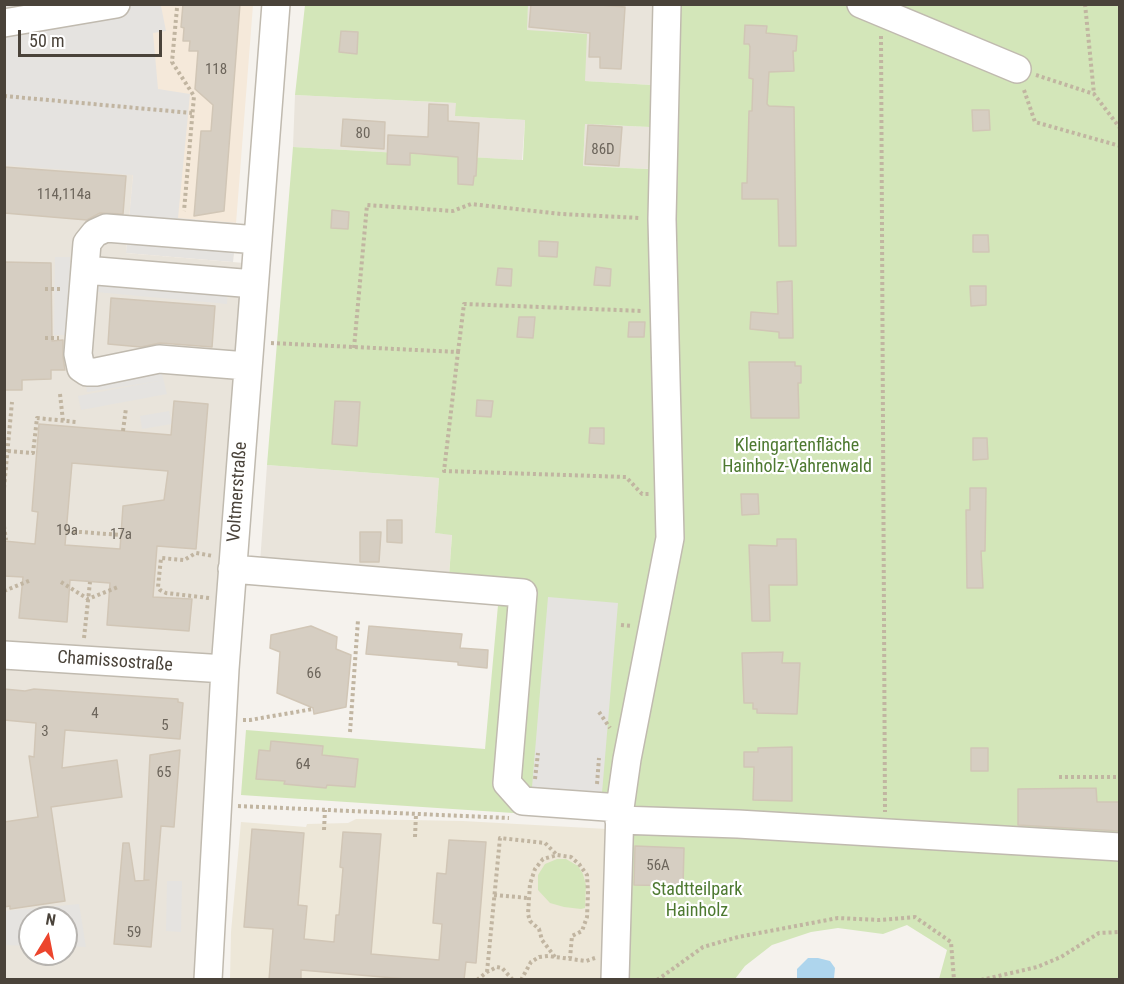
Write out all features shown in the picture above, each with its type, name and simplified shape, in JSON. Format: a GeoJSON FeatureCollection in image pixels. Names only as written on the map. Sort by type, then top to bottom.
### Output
{"type":"FeatureCollection","features":[{"type":"Feature","properties":{"kind":"street"},"geometry":{"type":"LineString","coordinates":[[4,23],[116,4]]}},
{"type":"Feature","properties":{"kind":"street","name":"Voltmerstraße"},"geometry":{"type":"LineString","coordinates":[[208,980],[225,669],[276,4]]}},
{"type":"Feature","properties":{"kind":"street"},"geometry":{"type":"LineString","coordinates":[[615,980],[619,814],[627,759],[670,538],[662,219],[667,4]]}},
{"type":"Feature","properties":{"kind":"street"},"geometry":{"type":"LineString","coordinates":[[871,9],[1017,69]]}},
{"type":"Feature","properties":{"kind":"street"},"geometry":{"type":"LineString","coordinates":[[248,353],[159,359],[96,372],[87,372],[81,368],[78,354],[87,243],[95,233],[106,228],[258,240]]}},
{"type":"Feature","properties":{"kind":"street"},"geometry":{"type":"LineString","coordinates":[[98,271],[254,284]]}},
{"type":"Feature","properties":{"kind":"street"},"geometry":{"type":"LineString","coordinates":[[233,564],[523,594],[507,783],[523,801],[619,814],[738,824],[1119,848]]}},
{"type":"Feature","properties":{"kind":"street","name":"Chamissostraße"},"geometry":{"type":"LineString","coordinates":[[4,655],[225,669]]}},
{"type":"Feature","properties":{"kind":"path"},"geometry":{"type":"LineString","coordinates":[[1085,4],[1094,94],[1119,128]]}},
{"type":"Feature","properties":{"kind":"path"},"geometry":{"type":"LineString","coordinates":[[177,8],[172,62],[194,96],[182,233]]}},
{"type":"Feature","properties":{"kind":"path"},"geometry":{"type":"LineString","coordinates":[[871,9],[885,833]]}},
{"type":"Feature","properties":{"kind":"path"},"geometry":{"type":"LineString","coordinates":[[1017,69],[1094,94]]}},
{"type":"Feature","properties":{"kind":"path"},"geometry":{"type":"LineString","coordinates":[[1017,69],[1035,122],[1119,146]]}},
{"type":"Feature","properties":{"kind":"path"},"geometry":{"type":"LineString","coordinates":[[4,96],[192,113]]}},
{"type":"Feature","properties":{"kind":"path"},"geometry":{"type":"LineString","coordinates":[[354,348],[367,205],[453,211],[471,204],[561,214],[662,219]]}},
{"type":"Feature","properties":{"kind":"path"},"geometry":{"type":"LineString","coordinates":[[664,312],[464,304],[444,471],[626,477],[642,494],[670,494]]}},
{"type":"Feature","properties":{"kind":"path"},"geometry":{"type":"LineString","coordinates":[[248,353],[354,348],[458,352]]}},
{"type":"Feature","properties":{"kind":"path"},"geometry":{"type":"LineString","coordinates":[[60,393],[63,421]]}},
{"type":"Feature","properties":{"kind":"path"},"geometry":{"type":"LineString","coordinates":[[4,488],[12,402]]}},
{"type":"Feature","properties":{"kind":"path"},"geometry":{"type":"LineString","coordinates":[[123,431],[126,408]]}},
{"type":"Feature","properties":{"kind":"path"},"geometry":{"type":"LineString","coordinates":[[8,451],[33,453],[37,418],[76,422]]}},
{"type":"Feature","properties":{"kind":"path"},"geometry":{"type":"LineString","coordinates":[[4,526],[6,540]]}},
{"type":"Feature","properties":{"kind":"path"},"geometry":{"type":"LineString","coordinates":[[67,531],[121,535]]}},
{"type":"Feature","properties":{"kind":"path"},"geometry":{"type":"LineString","coordinates":[[230,600],[171,596],[158,587],[158,568],[161,558],[184,560],[196,553],[233,564]]}},
{"type":"Feature","properties":{"kind":"path"},"geometry":{"type":"LineString","coordinates":[[4,591],[31,580]]}},
{"type":"Feature","properties":{"kind":"path"},"geometry":{"type":"LineString","coordinates":[[61,582],[88,598]]}},
{"type":"Feature","properties":{"kind":"path"},"geometry":{"type":"LineString","coordinates":[[82,660],[90,582]]}},
{"type":"Feature","properties":{"kind":"path"},"geometry":{"type":"LineString","coordinates":[[88,598],[118,587]]}},
{"type":"Feature","properties":{"kind":"path"},"geometry":{"type":"LineString","coordinates":[[350,732],[358,620]]}},
{"type":"Feature","properties":{"kind":"path"},"geometry":{"type":"LineString","coordinates":[[241,720],[313,709]]}},
{"type":"Feature","properties":{"kind":"path"},"geometry":{"type":"LineString","coordinates":[[597,785],[599,758]]}},
{"type":"Feature","properties":{"kind":"path"},"geometry":{"type":"LineString","coordinates":[[1059,777],[1119,777]]}},
{"type":"Feature","properties":{"kind":"path"},"geometry":{"type":"LineString","coordinates":[[216,805],[510,818]]}},
{"type":"Feature","properties":{"kind":"path"},"geometry":{"type":"LineString","coordinates":[[324,830],[325,810]]}},
{"type":"Feature","properties":{"kind":"path"},"geometry":{"type":"LineString","coordinates":[[415,837],[416,814]]}},
{"type":"Feature","properties":{"kind":"path"},"geometry":{"type":"LineString","coordinates":[[487,972],[500,838],[545,843],[557,855]]}},
{"type":"Feature","properties":{"kind":"path"},"geometry":{"type":"LineString","coordinates":[[555,957],[542,940],[539,929],[530,921],[528,898],[535,869],[543,859],[557,855],[571,857],[587,875],[587,916],[582,931],[572,936],[570,958]]}},
{"type":"Feature","properties":{"kind":"path"},"geometry":{"type":"LineString","coordinates":[[494,895],[528,898]]}},
{"type":"Feature","properties":{"kind":"path"},"geometry":{"type":"LineString","coordinates":[[657,980],[703,947],[738,937],[838,918],[879,920],[915,917],[951,942],[954,980]]}},
{"type":"Feature","properties":{"kind":"path"},"geometry":{"type":"LineString","coordinates":[[981,980],[1037,967],[1061,957],[1099,933],[1119,932]]}},
{"type":"Feature","properties":{"kind":"path"},"geometry":{"type":"LineString","coordinates":[[521,980],[531,962],[539,957],[586,961],[601,956]]}},
{"type":"Feature","properties":{"kind":"path"},"geometry":{"type":"LineString","coordinates":[[477,980],[497,967],[502,968],[513,980]]}},
{"type":"Feature","properties":{"kind":"shaded area"},"geometry":{"type":"Polygon","coordinates":[[[4,5],[253,5],[233,262],[126,253],[135,148],[4,5]]]}},
{"type":"Feature","properties":{"kind":"shaded area"},"geometry":{"type":"Polygon","coordinates":[[[4,5],[164,5],[161,6],[166,31],[153,33],[158,89],[190,94],[178,218],[237,223],[233,262],[126,253],[133,175],[5,165],[4,5]]]}},
{"type":"Feature","properties":{"kind":"shaded area"},"geometry":{"type":"Polygon","coordinates":[[[528,5],[657,5],[651,85],[584,81],[526,30],[528,5]]]}},
{"type":"Feature","properties":{"kind":"shaded area"},"geometry":{"type":"Polygon","coordinates":[[[295,95],[456,103],[456,116],[525,120],[522,160],[293,147],[295,95]]]}},
{"type":"Feature","properties":{"kind":"shaded area"},"geometry":{"type":"Polygon","coordinates":[[[585,124],[651,127],[649,169],[583,166],[585,124]]]}},
{"type":"Feature","properties":{"kind":"shaded area"},"geometry":{"type":"Polygon","coordinates":[[[4,138],[136,148],[126,253],[256,264],[208,979],[5,979],[4,138]]]}},
{"type":"Feature","properties":{"kind":"shaded area"},"geometry":{"type":"Polygon","coordinates":[[[55,257],[70,257],[69,335],[54,335],[55,257]]]}},
{"type":"Feature","properties":{"kind":"shaded area"},"geometry":{"type":"Polygon","coordinates":[[[97,278],[228,289],[227,304],[96,292],[97,278]]]}},
{"type":"Feature","properties":{"kind":"shaded area"},"geometry":{"type":"Polygon","coordinates":[[[160,366],[167,394],[81,410],[78,396],[159,381],[87,392],[85,378],[160,366]]]}},
{"type":"Feature","properties":{"kind":"shaded area"},"geometry":{"type":"Polygon","coordinates":[[[169,411],[172,424],[142,429],[140,416],[169,411]]]}},
{"type":"Feature","properties":{"kind":"shaded area"},"geometry":{"type":"Polygon","coordinates":[[[267,465],[439,478],[435,533],[452,534],[449,577],[260,563],[267,465]]]}},
{"type":"Feature","properties":{"kind":"shaded area"},"geometry":{"type":"Polygon","coordinates":[[[548,597],[618,603],[602,793],[532,787],[548,597]]]}},
{"type":"Feature","properties":{"kind":"shaded area"},"geometry":{"type":"Polygon","coordinates":[[[356,819],[463,821],[607,829],[608,979],[230,980],[231,932],[241,822],[306,827],[307,824],[348,823],[356,819]],[[461,840],[451,961],[476,963],[486,842],[461,840]]]}},
{"type":"Feature","properties":{"kind":"shaded area"},"geometry":{"type":"Polygon","coordinates":[[[167,881],[182,881],[181,932],[166,931],[167,881]]]}},
{"type":"Feature","properties":{"kind":"shaded area"},"geometry":{"type":"Polygon","coordinates":[[[79,904],[86,947],[78,947],[78,906],[58,906],[79,904]]]}},
{"type":"Feature","properties":{"kind":"shaded area"},"geometry":{"type":"Polygon","coordinates":[[[18,910],[18,946],[5,945],[5,911],[18,910]]]}},
{"type":"Feature","properties":{"kind":"green space","name":"Kleingartenfläche Hainholz-Vahrenwald"},"geometry":{"type":"Polygon","coordinates":[[[305,5],[528,5],[527,30],[587,34],[585,81],[651,85],[657,5],[1119,5],[1119,979],[939,979],[947,950],[907,925],[883,934],[838,928],[811,932],[772,945],[745,966],[735,979],[615,979],[619,820],[241,795],[246,730],[485,749],[500,583],[449,577],[452,535],[435,533],[439,478],[267,465],[293,147],[523,160],[525,120],[455,116],[456,103],[295,95],[305,5]],[[585,124],[583,166],[648,169],[650,127],[585,124]]]}},
{"type":"Feature","properties":{"kind":"green space"},"geometry":{"type":"Polygon","coordinates":[[[557,859],[566,859],[578,866],[583,874],[586,885],[585,908],[564,907],[550,903],[538,890],[538,875],[545,864],[557,859]]]}},
{"type":"Feature","properties":{"kind":"water"},"geometry":{"type":"Polygon","coordinates":[[[808,958],[830,961],[835,968],[834,978],[797,979],[797,969],[808,958]]]}},
{"type":"Feature","properties":{"kind":"building"},"geometry":{"type":"Polygon","coordinates":[[[183,4],[240,4],[224,211],[194,216],[201,131],[211,131],[213,105],[195,89],[198,51],[189,51],[190,41],[183,41],[184,28],[181,27],[183,4]]]}},
{"type":"Feature","properties":{"kind":"building"},"geometry":{"type":"Polygon","coordinates":[[[531,4],[588,4],[625,7],[621,69],[600,68],[600,57],[589,57],[590,33],[529,27],[531,4]]]}},
{"type":"Feature","properties":{"kind":"building"},"geometry":{"type":"Polygon","coordinates":[[[745,25],[767,26],[766,33],[797,36],[796,51],[793,51],[794,71],[769,72],[767,104],[794,107],[796,246],[779,246],[778,199],[742,199],[742,183],[747,183],[749,111],[752,111],[753,79],[749,78],[750,47],[749,44],[744,44],[745,25]]]}},
{"type":"Feature","properties":{"kind":"building"},"geometry":{"type":"Polygon","coordinates":[[[341,31],[358,32],[357,54],[339,52],[341,31]]]}},
{"type":"Feature","properties":{"kind":"building"},"geometry":{"type":"Polygon","coordinates":[[[429,104],[448,105],[448,121],[479,123],[476,176],[474,176],[473,185],[458,184],[458,157],[410,153],[410,165],[387,164],[388,135],[428,137],[429,104]]]}},
{"type":"Feature","properties":{"kind":"building"},"geometry":{"type":"Polygon","coordinates":[[[972,110],[989,110],[990,130],[973,131],[972,110]]]}},
{"type":"Feature","properties":{"kind":"building"},"geometry":{"type":"Polygon","coordinates":[[[343,119],[385,122],[384,149],[341,146],[343,119]]]}},
{"type":"Feature","properties":{"kind":"building"},"geometry":{"type":"Polygon","coordinates":[[[588,125],[622,127],[619,166],[585,164],[588,125]]]}},
{"type":"Feature","properties":{"kind":"building"},"geometry":{"type":"Polygon","coordinates":[[[4,167],[126,176],[123,214],[100,213],[87,220],[4,213],[4,167]]]}},
{"type":"Feature","properties":{"kind":"building"},"geometry":{"type":"Polygon","coordinates":[[[332,210],[349,212],[348,229],[331,228],[332,210]]]}},
{"type":"Feature","properties":{"kind":"building"},"geometry":{"type":"Polygon","coordinates":[[[973,235],[988,235],[989,252],[973,252],[973,235]]]}},
{"type":"Feature","properties":{"kind":"building"},"geometry":{"type":"Polygon","coordinates":[[[539,241],[558,242],[557,257],[539,256],[539,241]]]}},
{"type":"Feature","properties":{"kind":"building"},"geometry":{"type":"Polygon","coordinates":[[[4,262],[51,263],[52,341],[63,340],[65,370],[51,370],[51,379],[22,380],[22,390],[4,390],[4,262]]]}},
{"type":"Feature","properties":{"kind":"building"},"geometry":{"type":"Polygon","coordinates":[[[596,267],[611,269],[610,286],[594,285],[596,267]]]}},
{"type":"Feature","properties":{"kind":"building"},"geometry":{"type":"Polygon","coordinates":[[[498,268],[512,269],[511,286],[496,285],[498,268]]]}},
{"type":"Feature","properties":{"kind":"building"},"geometry":{"type":"Polygon","coordinates":[[[792,281],[793,338],[779,338],[779,332],[750,329],[751,312],[778,314],[777,282],[792,281]]]}},
{"type":"Feature","properties":{"kind":"building"},"geometry":{"type":"Polygon","coordinates":[[[970,286],[986,286],[986,305],[971,306],[970,286]]]}},
{"type":"Feature","properties":{"kind":"building"},"geometry":{"type":"Polygon","coordinates":[[[111,298],[215,306],[212,347],[160,343],[141,347],[108,344],[111,298]]]}},
{"type":"Feature","properties":{"kind":"building"},"geometry":{"type":"Polygon","coordinates":[[[519,317],[535,317],[533,338],[517,337],[519,317]]]}},
{"type":"Feature","properties":{"kind":"building"},"geometry":{"type":"Polygon","coordinates":[[[629,322],[645,322],[644,337],[628,337],[629,322]]]}},
{"type":"Feature","properties":{"kind":"building"},"geometry":{"type":"Polygon","coordinates":[[[749,362],[795,362],[795,366],[801,366],[801,383],[798,383],[799,418],[751,418],[749,362]]]}},
{"type":"Feature","properties":{"kind":"building"},"geometry":{"type":"Polygon","coordinates":[[[477,400],[493,401],[491,417],[476,416],[477,400]]]}},
{"type":"Feature","properties":{"kind":"building"},"geometry":{"type":"Polygon","coordinates":[[[174,401],[208,404],[196,549],[157,546],[153,597],[192,599],[189,631],[107,625],[110,583],[70,580],[67,622],[19,618],[23,577],[4,576],[4,541],[35,544],[38,512],[32,511],[39,424],[171,435],[174,401]],[[72,463],[65,545],[120,549],[123,506],[164,500],[168,471],[72,463]]]}},
{"type":"Feature","properties":{"kind":"building"},"geometry":{"type":"Polygon","coordinates":[[[335,401],[360,402],[357,446],[332,444],[335,401]]]}},
{"type":"Feature","properties":{"kind":"building"},"geometry":{"type":"Polygon","coordinates":[[[590,428],[604,428],[604,444],[589,443],[590,428]]]}},
{"type":"Feature","properties":{"kind":"building"},"geometry":{"type":"Polygon","coordinates":[[[973,438],[987,438],[988,459],[973,460],[973,438]]]}},
{"type":"Feature","properties":{"kind":"building"},"geometry":{"type":"Polygon","coordinates":[[[970,488],[986,488],[985,551],[981,551],[983,588],[967,588],[966,510],[970,510],[970,488]]]}},
{"type":"Feature","properties":{"kind":"building"},"geometry":{"type":"Polygon","coordinates":[[[741,494],[758,494],[759,514],[742,515],[741,494]]]}},
{"type":"Feature","properties":{"kind":"building"},"geometry":{"type":"Polygon","coordinates":[[[387,520],[402,520],[402,543],[387,542],[387,520]]]}},
{"type":"Feature","properties":{"kind":"building"},"geometry":{"type":"Polygon","coordinates":[[[360,532],[381,532],[379,562],[360,562],[360,532]]]}},
{"type":"Feature","properties":{"kind":"building"},"geometry":{"type":"Polygon","coordinates":[[[777,539],[796,539],[797,585],[769,585],[770,621],[752,621],[749,545],[777,546],[777,539]]]}},
{"type":"Feature","properties":{"kind":"building"},"geometry":{"type":"Polygon","coordinates":[[[311,626],[337,637],[336,649],[351,655],[346,707],[314,714],[313,708],[277,693],[280,652],[270,648],[271,635],[311,626]]]}},
{"type":"Feature","properties":{"kind":"building"},"geometry":{"type":"Polygon","coordinates":[[[369,626],[462,634],[460,648],[488,650],[487,668],[458,665],[458,662],[366,654],[369,626]]]}},
{"type":"Feature","properties":{"kind":"building"},"geometry":{"type":"Polygon","coordinates":[[[783,652],[782,663],[800,663],[797,714],[757,713],[757,709],[753,709],[753,703],[744,703],[742,653],[783,652]]]}},
{"type":"Feature","properties":{"kind":"building"},"geometry":{"type":"Polygon","coordinates":[[[4,689],[178,699],[178,702],[183,703],[180,739],[65,730],[62,768],[117,760],[122,797],[51,807],[65,901],[18,906],[10,909],[10,906],[4,907],[4,822],[38,817],[29,756],[34,757],[36,723],[4,720],[4,689]]]}},
{"type":"Feature","properties":{"kind":"building"},"geometry":{"type":"Polygon","coordinates":[[[271,741],[323,746],[322,755],[358,759],[355,787],[327,785],[326,788],[256,779],[259,750],[270,751],[271,741]]]}},
{"type":"Feature","properties":{"kind":"building"},"geometry":{"type":"Polygon","coordinates":[[[792,747],[792,801],[753,800],[754,767],[744,767],[744,752],[758,752],[758,748],[792,747]]]}},
{"type":"Feature","properties":{"kind":"building"},"geometry":{"type":"Polygon","coordinates":[[[971,748],[988,748],[988,771],[971,771],[971,748]]]}},
{"type":"Feature","properties":{"kind":"building"},"geometry":{"type":"Polygon","coordinates":[[[180,750],[174,827],[161,826],[151,947],[114,944],[123,843],[129,843],[135,881],[149,880],[144,880],[150,755],[180,750]]]}},
{"type":"Feature","properties":{"kind":"building"},"geometry":{"type":"Polygon","coordinates":[[[1096,788],[1097,802],[1119,802],[1119,831],[1018,825],[1018,789],[1096,788]]]}},
{"type":"Feature","properties":{"kind":"building"},"geometry":{"type":"Polygon","coordinates":[[[252,829],[304,833],[298,905],[307,906],[304,939],[334,942],[343,868],[340,867],[343,832],[381,834],[371,954],[439,960],[442,924],[433,923],[437,873],[446,874],[449,840],[486,842],[476,963],[466,962],[464,980],[417,980],[301,970],[301,980],[269,980],[273,929],[244,927],[252,829]]]}},
{"type":"Feature","properties":{"kind":"building"},"geometry":{"type":"Polygon","coordinates":[[[635,846],[684,848],[683,886],[634,885],[635,846]]]}},
{"type":"Feature","properties":{"kind":"park label","name":"Stadtteilpark Hainholz"},"geometry":{"type":"Point","coordinates":[697,900]}}]}
